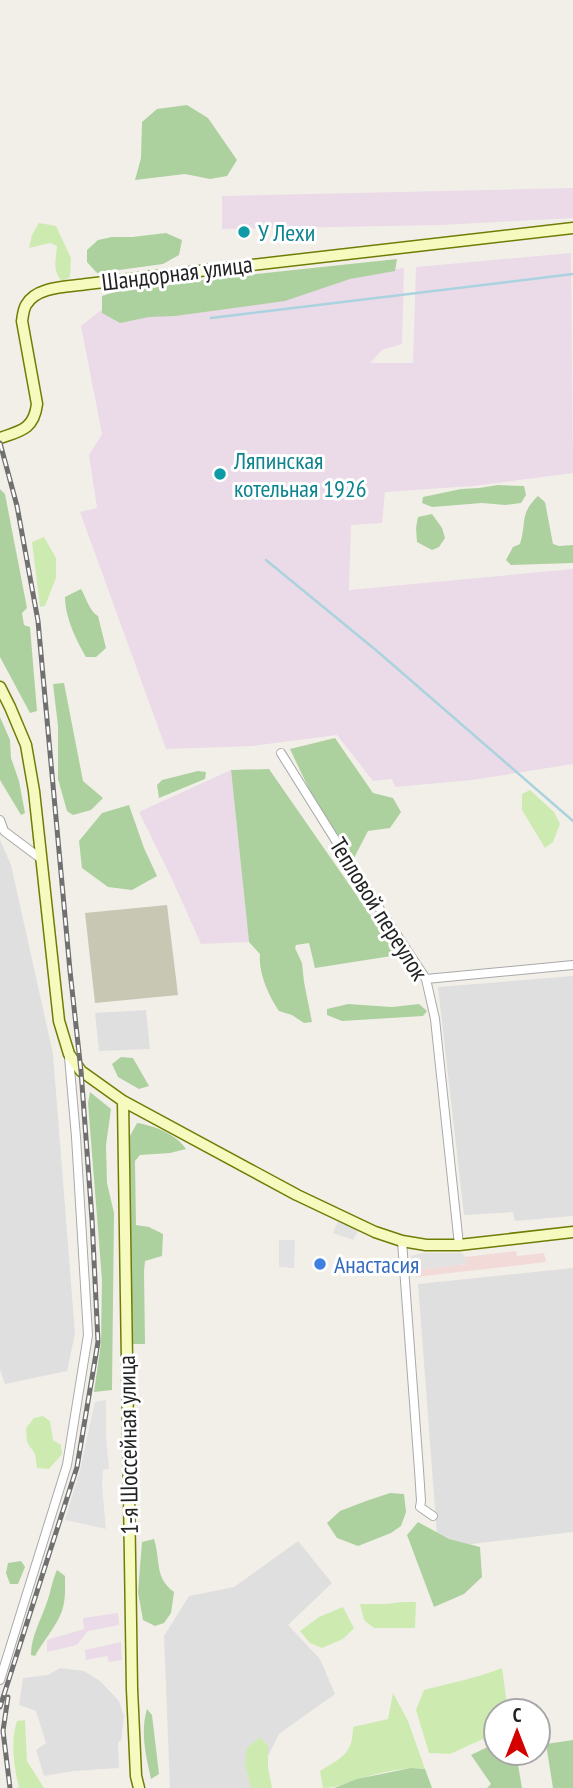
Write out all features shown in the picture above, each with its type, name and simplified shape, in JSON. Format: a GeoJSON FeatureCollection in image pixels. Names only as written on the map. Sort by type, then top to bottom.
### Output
{"type":"FeatureCollection","features":[{"type":"Feature","properties":{"kind":"street","name":"Шандорная улица"},"geometry":{"type":"LineString","coordinates":[[0,438],[23,431],[32,422],[36,411],[22,321],[24,307],[31,297],[47,290],[573,228]]}},
{"type":"Feature","properties":{"kind":"street"},"geometry":{"type":"LineString","coordinates":[[0,687],[26,746],[34,791],[60,1021],[69,1054],[88,1335],[67,1465],[0,1680]]}},
{"type":"Feature","properties":{"kind":"street","name":"Тепловой переулок"},"geometry":{"type":"LineString","coordinates":[[282,753],[426,979],[435,1019],[459,1245]]}},
{"type":"Feature","properties":{"kind":"street"},"geometry":{"type":"LineString","coordinates":[[0,820],[4,831],[40,858]]}},
{"type":"Feature","properties":{"kind":"street"},"geometry":{"type":"LineString","coordinates":[[426,979],[573,965]]}},
{"type":"Feature","properties":{"kind":"street"},"geometry":{"type":"LineString","coordinates":[[69,1054],[81,1071],[124,1101],[304,1199],[368,1229],[402,1241],[426,1245],[459,1245],[573,1232]]}},
{"type":"Feature","properties":{"kind":"street","name":"1-я Шоссейная улица"},"geometry":{"type":"LineString","coordinates":[[124,1101],[132,1689],[136,1776],[139,1788]]}},
{"type":"Feature","properties":{"kind":"street"},"geometry":{"type":"LineString","coordinates":[[402,1241],[420,1507],[433,1516]]}},
{"type":"Feature","properties":{"kind":"shaded area"},"geometry":{"type":"Polygon","coordinates":[[[573,188],[573,218],[442,225],[222,229],[222,196],[573,188]]]}},
{"type":"Feature","properties":{"kind":"shaded area"},"geometry":{"type":"Polygon","coordinates":[[[571,253],[573,473],[473,486],[385,492],[382,523],[351,525],[349,590],[573,569],[573,764],[472,780],[395,787],[392,779],[373,781],[337,735],[253,746],[166,749],[80,512],[97,508],[89,455],[102,434],[81,326],[109,304],[404,268],[402,344],[382,350],[370,363],[413,363],[416,267],[571,253]]]}},
{"type":"Feature","properties":{"kind":"shaded area"},"geometry":{"type":"Polygon","coordinates":[[[231,770],[249,942],[201,944],[139,812],[231,770]]]}},
{"type":"Feature","properties":{"kind":"shaded area"},"geometry":{"type":"Polygon","coordinates":[[[0,840],[11,865],[53,1054],[75,1334],[67,1371],[5,1384],[0,1369],[0,840]]]}},
{"type":"Feature","properties":{"kind":"shaded area"},"geometry":{"type":"Polygon","coordinates":[[[167,905],[178,995],[95,1003],[85,913],[167,905]]]}},
{"type":"Feature","properties":{"kind":"shaded area"},"geometry":{"type":"Polygon","coordinates":[[[573,976],[573,1216],[515,1221],[513,1212],[464,1215],[438,987],[573,976]]]}},
{"type":"Feature","properties":{"kind":"shaded area"},"geometry":{"type":"Polygon","coordinates":[[[146,1010],[150,1049],[99,1051],[95,1013],[146,1010]]]}},
{"type":"Feature","properties":{"kind":"shaded area"},"geometry":{"type":"Polygon","coordinates":[[[340,1216],[361,1226],[353,1240],[333,1233],[340,1216]]]}},
{"type":"Feature","properties":{"kind":"shaded area"},"geometry":{"type":"Polygon","coordinates":[[[279,1240],[295,1240],[294,1268],[279,1267],[279,1240]]]}},
{"type":"Feature","properties":{"kind":"shaded area"},"geometry":{"type":"Polygon","coordinates":[[[516,1251],[517,1256],[544,1253],[546,1262],[416,1277],[415,1270],[466,1264],[465,1257],[516,1251]]]}},
{"type":"Feature","properties":{"kind":"shaded area"},"geometry":{"type":"Polygon","coordinates":[[[423,1253],[462,1253],[466,1264],[415,1270],[411,1256],[423,1253]]]}},
{"type":"Feature","properties":{"kind":"shaded area"},"geometry":{"type":"Polygon","coordinates":[[[573,1268],[573,1532],[438,1548],[418,1284],[573,1268]]]}},
{"type":"Feature","properties":{"kind":"shaded area"},"geometry":{"type":"Polygon","coordinates":[[[106,1400],[109,1469],[103,1470],[102,1486],[106,1529],[65,1520],[80,1470],[95,1402],[106,1400]]]}},
{"type":"Feature","properties":{"kind":"shaded area"},"geometry":{"type":"Polygon","coordinates":[[[298,1541],[332,1583],[288,1625],[320,1659],[335,1694],[279,1734],[252,1788],[170,1788],[164,1636],[189,1596],[234,1587],[298,1541]]]}},
{"type":"Feature","properties":{"kind":"shaded area"},"geometry":{"type":"Polygon","coordinates":[[[118,1613],[119,1625],[88,1631],[77,1645],[47,1652],[47,1640],[84,1629],[83,1618],[118,1613]]]}},
{"type":"Feature","properties":{"kind":"shaded area"},"geometry":{"type":"Polygon","coordinates":[[[121,1642],[122,1660],[109,1662],[107,1656],[86,1660],[85,1650],[121,1642]]]}},
{"type":"Feature","properties":{"kind":"shaded area"},"geometry":{"type":"Polygon","coordinates":[[[60,1668],[84,1671],[100,1681],[119,1701],[124,1716],[121,1741],[118,1742],[119,1768],[44,1776],[36,1750],[46,1743],[36,1711],[19,1705],[23,1678],[48,1675],[60,1668]]]}},
{"type":"Feature","properties":{"kind":"green space"},"geometry":{"type":"Polygon","coordinates":[[[187,105],[208,118],[237,160],[227,176],[210,179],[185,174],[135,180],[141,158],[142,122],[157,109],[187,105]]]}},
{"type":"Feature","properties":{"kind":"green space"},"geometry":{"type":"Polygon","coordinates":[[[39,223],[56,226],[71,258],[70,277],[62,281],[56,269],[57,246],[50,243],[29,248],[39,223]]]}},
{"type":"Feature","properties":{"kind":"green space"},"geometry":{"type":"Polygon","coordinates":[[[166,233],[182,240],[179,255],[163,264],[97,273],[87,262],[87,250],[98,240],[166,233]]]}},
{"type":"Feature","properties":{"kind":"green space"},"geometry":{"type":"Polygon","coordinates":[[[397,259],[395,271],[350,279],[285,301],[149,317],[120,323],[102,313],[102,296],[118,291],[397,259]]]}},
{"type":"Feature","properties":{"kind":"green space"},"geometry":{"type":"Polygon","coordinates":[[[498,485],[524,486],[526,495],[521,503],[505,505],[482,503],[432,507],[422,503],[423,497],[498,485]]]}},
{"type":"Feature","properties":{"kind":"green space"},"geometry":{"type":"Polygon","coordinates":[[[0,489],[5,494],[27,608],[22,613],[24,625],[30,627],[37,711],[30,713],[0,657],[0,489]]]}},
{"type":"Feature","properties":{"kind":"green space"},"geometry":{"type":"Polygon","coordinates":[[[538,496],[545,502],[553,544],[573,545],[573,563],[511,565],[506,560],[513,547],[520,544],[526,513],[538,496]]]}},
{"type":"Feature","properties":{"kind":"green space"},"geometry":{"type":"Polygon","coordinates":[[[432,514],[442,528],[445,538],[439,547],[432,550],[417,542],[416,528],[418,517],[432,514]]]}},
{"type":"Feature","properties":{"kind":"green space"},"geometry":{"type":"Polygon","coordinates":[[[44,537],[56,558],[56,578],[45,606],[40,607],[32,542],[44,537]]]}},
{"type":"Feature","properties":{"kind":"green space"},"geometry":{"type":"Polygon","coordinates":[[[81,589],[98,616],[106,648],[96,657],[86,657],[67,612],[65,597],[81,589]]]}},
{"type":"Feature","properties":{"kind":"green space"},"geometry":{"type":"Polygon","coordinates":[[[64,683],[83,781],[103,798],[91,810],[73,815],[67,811],[58,779],[58,726],[53,684],[64,683]]]}},
{"type":"Feature","properties":{"kind":"green space"},"geometry":{"type":"Polygon","coordinates":[[[0,717],[10,740],[11,758],[19,781],[25,813],[21,815],[0,780],[0,717]]]}},
{"type":"Feature","properties":{"kind":"green space"},"geometry":{"type":"Polygon","coordinates":[[[335,738],[373,793],[393,798],[401,812],[390,828],[368,831],[354,858],[316,804],[290,749],[335,738]]]}},
{"type":"Feature","properties":{"kind":"green space"},"geometry":{"type":"Polygon","coordinates":[[[269,769],[398,955],[315,968],[309,943],[296,945],[302,963],[312,1022],[304,1023],[279,1011],[265,984],[260,954],[249,942],[231,770],[269,769]]]}},
{"type":"Feature","properties":{"kind":"green space"},"geometry":{"type":"Polygon","coordinates":[[[198,771],[206,772],[205,779],[159,798],[157,785],[162,780],[198,771]]]}},
{"type":"Feature","properties":{"kind":"green space"},"geometry":{"type":"Polygon","coordinates":[[[530,790],[554,812],[560,824],[553,842],[545,848],[522,810],[522,794],[530,790]]]}},
{"type":"Feature","properties":{"kind":"green space"},"geometry":{"type":"Polygon","coordinates":[[[129,805],[157,876],[132,890],[108,887],[82,868],[79,841],[102,813],[129,805]]]}},
{"type":"Feature","properties":{"kind":"green space"},"geometry":{"type":"Polygon","coordinates":[[[348,1004],[392,1007],[419,1004],[427,1011],[423,1016],[342,1021],[327,1015],[327,1009],[348,1004]]]}},
{"type":"Feature","properties":{"kind":"green space"},"geometry":{"type":"Polygon","coordinates":[[[121,1057],[133,1058],[149,1086],[139,1089],[118,1077],[112,1064],[121,1057]]]}},
{"type":"Feature","properties":{"kind":"green space"},"geometry":{"type":"Polygon","coordinates":[[[90,1092],[111,1109],[106,1145],[107,1183],[114,1213],[112,1390],[94,1392],[101,1343],[102,1280],[88,1103],[90,1092]]]}},
{"type":"Feature","properties":{"kind":"green space"},"geometry":{"type":"Polygon","coordinates":[[[137,1123],[165,1132],[177,1139],[186,1149],[140,1155],[135,1161],[136,1225],[149,1227],[163,1234],[162,1256],[145,1261],[145,1344],[133,1344],[130,1136],[137,1123]]]}},
{"type":"Feature","properties":{"kind":"green space"},"geometry":{"type":"Polygon","coordinates":[[[43,1416],[50,1421],[53,1440],[61,1445],[62,1454],[49,1469],[37,1468],[35,1454],[27,1442],[26,1428],[34,1418],[43,1416]]]}},
{"type":"Feature","properties":{"kind":"green space"},"geometry":{"type":"Polygon","coordinates":[[[390,1493],[404,1494],[406,1512],[401,1526],[391,1533],[358,1546],[337,1538],[327,1523],[340,1511],[390,1493]]]}},
{"type":"Feature","properties":{"kind":"green space"},"geometry":{"type":"Polygon","coordinates":[[[418,1522],[449,1539],[480,1547],[482,1577],[464,1594],[434,1607],[407,1535],[418,1522]]]}},
{"type":"Feature","properties":{"kind":"green space"},"geometry":{"type":"Polygon","coordinates":[[[154,1539],[163,1580],[174,1592],[171,1613],[164,1623],[155,1626],[143,1620],[138,1592],[142,1542],[154,1539]]]}},
{"type":"Feature","properties":{"kind":"green space"},"geometry":{"type":"Polygon","coordinates":[[[21,1561],[25,1567],[18,1584],[10,1584],[6,1573],[8,1563],[21,1561]]]}},
{"type":"Feature","properties":{"kind":"green space"},"geometry":{"type":"Polygon","coordinates":[[[57,1570],[65,1576],[62,1611],[35,1656],[31,1655],[34,1635],[57,1570]]]}},
{"type":"Feature","properties":{"kind":"green space"},"geometry":{"type":"Polygon","coordinates":[[[416,1602],[415,1628],[374,1628],[364,1620],[360,1604],[386,1604],[416,1602]]]}},
{"type":"Feature","properties":{"kind":"green space"},"geometry":{"type":"Polygon","coordinates":[[[343,1607],[354,1628],[343,1639],[322,1648],[310,1643],[300,1631],[319,1617],[343,1607]]]}},
{"type":"Feature","properties":{"kind":"green space"},"geometry":{"type":"Polygon","coordinates":[[[502,1668],[506,1697],[482,1697],[482,1739],[450,1754],[429,1753],[416,1710],[424,1690],[502,1668]]]}},
{"type":"Feature","properties":{"kind":"green space"},"geometry":{"type":"Polygon","coordinates":[[[393,1693],[408,1721],[425,1769],[391,1771],[323,1788],[320,1771],[340,1758],[348,1749],[353,1727],[388,1719],[393,1693]]]}},
{"type":"Feature","properties":{"kind":"green space"},"geometry":{"type":"Polygon","coordinates":[[[147,1709],[152,1715],[159,1774],[151,1779],[144,1735],[147,1709]]]}},
{"type":"Feature","properties":{"kind":"green space"},"geometry":{"type":"Polygon","coordinates":[[[25,1720],[27,1761],[44,1788],[19,1788],[13,1746],[17,1721],[25,1720]]]}},
{"type":"Feature","properties":{"kind":"green space"},"geometry":{"type":"Polygon","coordinates":[[[260,1737],[268,1746],[272,1788],[251,1788],[245,1764],[247,1748],[260,1737]]]}},
{"type":"Feature","properties":{"kind":"green space"},"geometry":{"type":"Polygon","coordinates":[[[573,1740],[573,1788],[553,1788],[550,1767],[552,1767],[552,1743],[573,1740]]]}},
{"type":"Feature","properties":{"kind":"green space"},"geometry":{"type":"Polygon","coordinates":[[[482,1750],[482,1767],[518,1767],[522,1788],[487,1788],[491,1784],[471,1755],[482,1750]]]}},
{"type":"Feature","properties":{"kind":"green space"},"geometry":{"type":"Polygon","coordinates":[[[411,1768],[425,1769],[432,1788],[334,1788],[357,1779],[411,1768]]]}},
{"type":"Feature","properties":{"kind":"waterway"},"geometry":{"type":"LineString","coordinates":[[211,318],[573,274]]}},
{"type":"Feature","properties":{"kind":"waterway"},"geometry":{"type":"LineString","coordinates":[[266,560],[377,651],[573,821]]}},
{"type":"Feature","properties":{"kind":"railway"},"geometry":{"type":"LineString","coordinates":[[0,443],[17,506],[38,621],[81,1071],[98,1342],[77,1467],[0,1707]]}},
{"type":"Feature","properties":{"kind":"railway"},"geometry":{"type":"LineString","coordinates":[[8,1697],[3,1731],[10,1788]]}},
{"type":"Feature","properties":{"kind":"place","name":"У Лехи"},"geometry":{"type":"Point","coordinates":[244,232]}},
{"type":"Feature","properties":{"kind":"place","name":"Ляпинская котельная 1926"},"geometry":{"type":"Point","coordinates":[220,474]}},
{"type":"Feature","properties":{"kind":"place","name":"Анастасия"},"geometry":{"type":"Point","coordinates":[320,1264]}}]}
